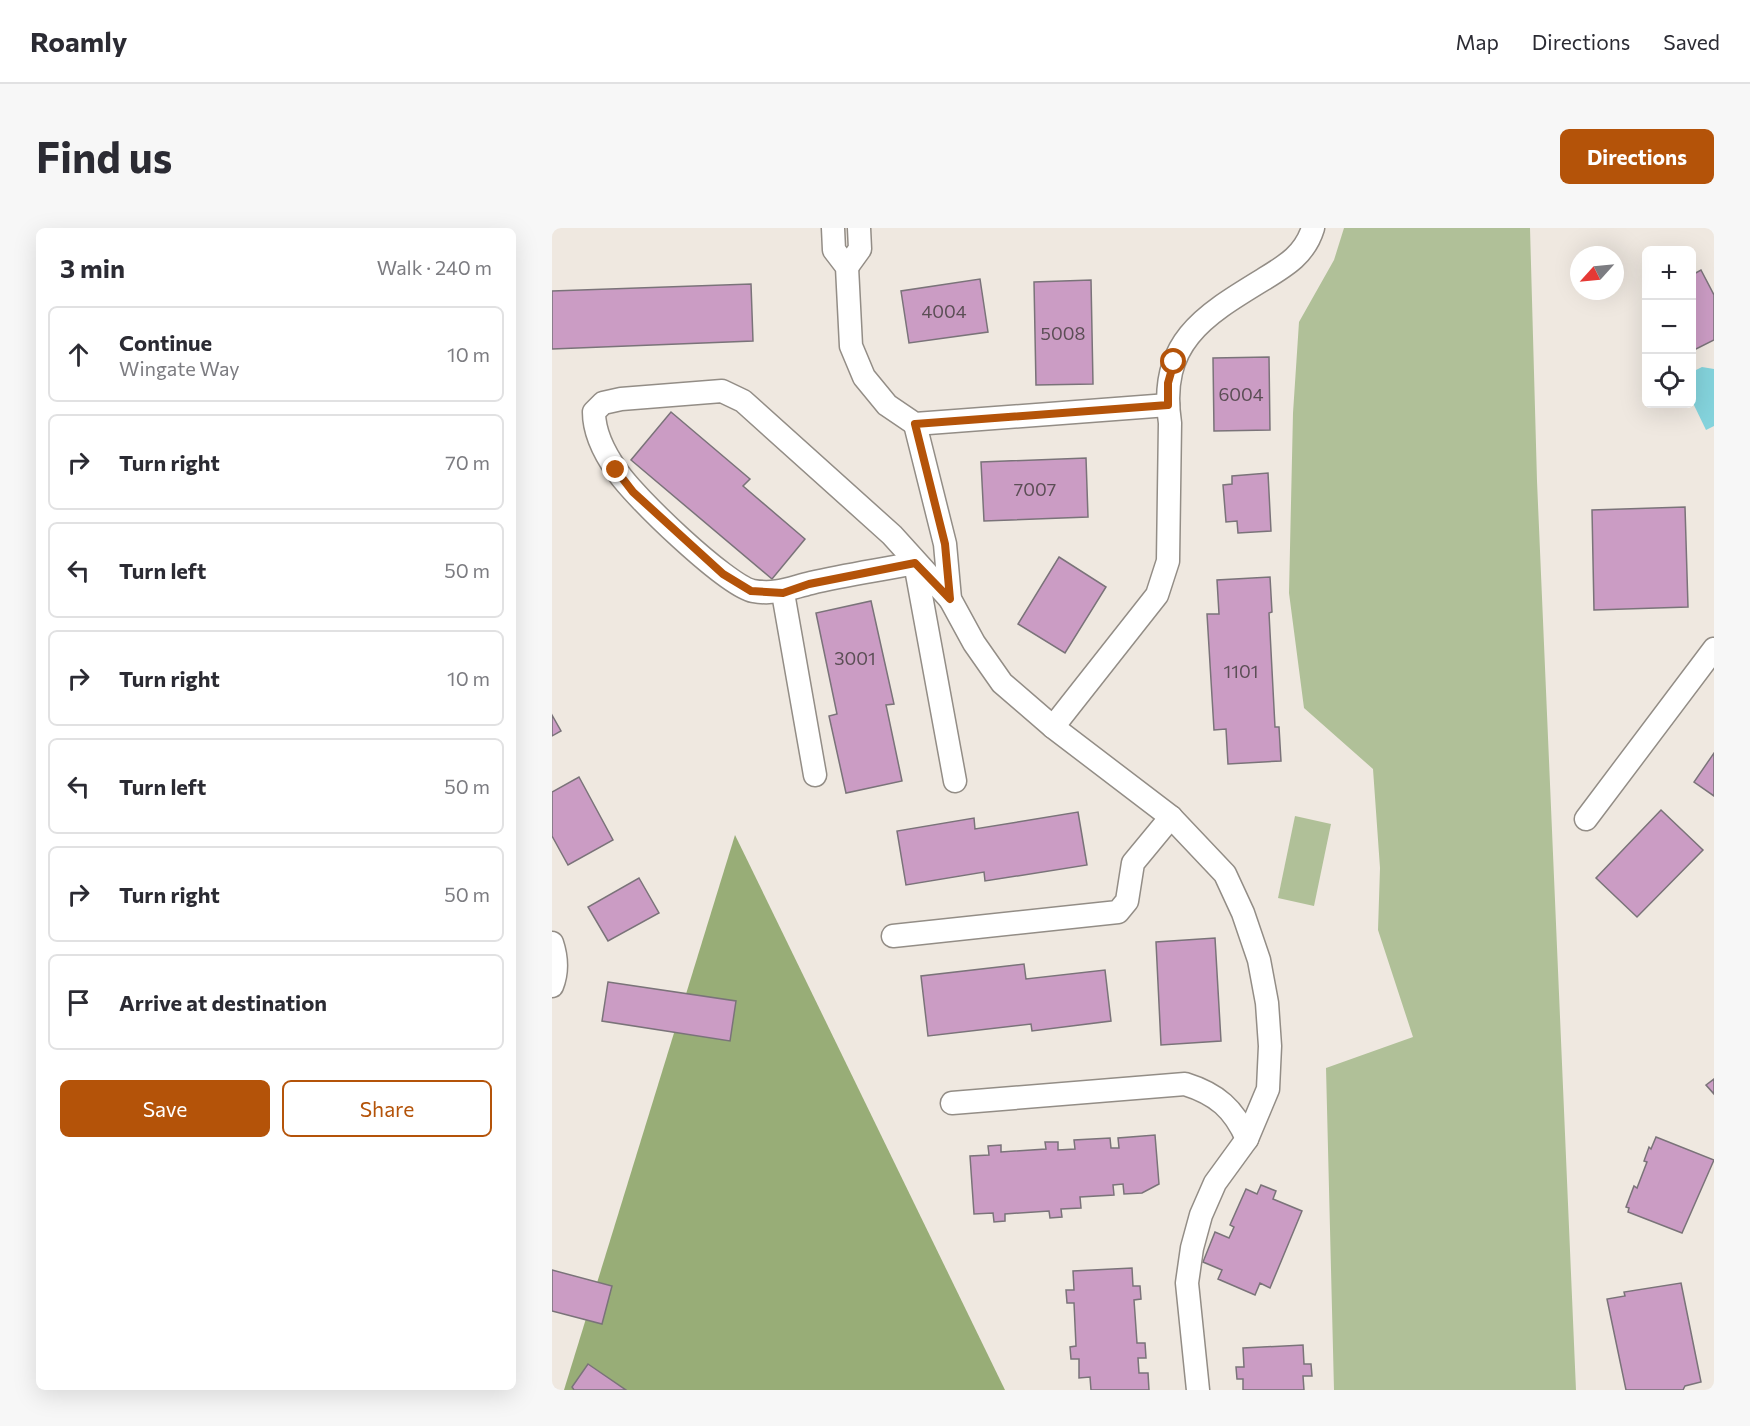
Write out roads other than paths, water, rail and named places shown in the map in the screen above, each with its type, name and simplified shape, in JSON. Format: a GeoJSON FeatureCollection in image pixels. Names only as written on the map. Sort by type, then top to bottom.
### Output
{"type":"FeatureCollection","features":[{"type":"Feature","properties":{"kind":"street"},"geometry":{"type":"LineString","coordinates":[[833,228],[834,250],[847,267],[851,346],[864,377],[887,405],[915,424],[1168,405]]}},
{"type":"Feature","properties":{"kind":"street"},"geometry":{"type":"LineString","coordinates":[[847,267],[860,249],[859,228]]}},
{"type":"Feature","properties":{"kind":"street"},"geometry":{"type":"LineString","coordinates":[[1053,727],[1157,595],[1168,561],[1170,423],[1168,383],[1174,362],[1193,328],[1215,309],[1294,260],[1309,242],[1313,228]]}},
{"type":"Feature","properties":{"kind":"street"},"geometry":{"type":"LineString","coordinates":[[915,563],[809,584],[783,593],[751,591],[723,574],[633,492],[616,470],[601,442],[594,423],[594,412],[603,403],[621,399],[722,391],[743,401],[892,535],[950,599],[974,643],[1002,683],[1053,727],[1172,817],[1225,874],[1243,913],[1259,960],[1267,1003],[1270,1046],[1268,1089],[1246,1139],[1215,1183],[1201,1215],[1192,1248],[1187,1282],[1198,1390]]}},
{"type":"Feature","properties":{"kind":"street"},"geometry":{"type":"LineString","coordinates":[[915,424],[945,544],[950,599]]}},
{"type":"Feature","properties":{"kind":"street"},"geometry":{"type":"LineString","coordinates":[[915,563],[955,781]]}},
{"type":"Feature","properties":{"kind":"street"},"geometry":{"type":"LineString","coordinates":[[783,593],[815,775]]}},
{"type":"Feature","properties":{"kind":"street"},"geometry":{"type":"LineString","coordinates":[[1586,819],[1714,649]]}},
{"type":"Feature","properties":{"kind":"street"},"geometry":{"type":"LineString","coordinates":[[893,936],[1118,912],[1127,901],[1133,863],[1172,817]]}},
{"type":"Feature","properties":{"kind":"street"},"geometry":{"type":"LineString","coordinates":[[552,943],[557,957],[556,976],[552,986]]}},
{"type":"Feature","properties":{"kind":"street"},"geometry":{"type":"LineString","coordinates":[[952,1103],[1185,1084],[1206,1091],[1226,1104],[1239,1122],[1246,1139]]}},
{"type":"Feature","properties":{"kind":"water"},"geometry":{"type":"Polygon","coordinates":[[[1702,367],[1714,369],[1714,426],[1706,430],[1695,408],[1696,370],[1702,367]]]}}]}
